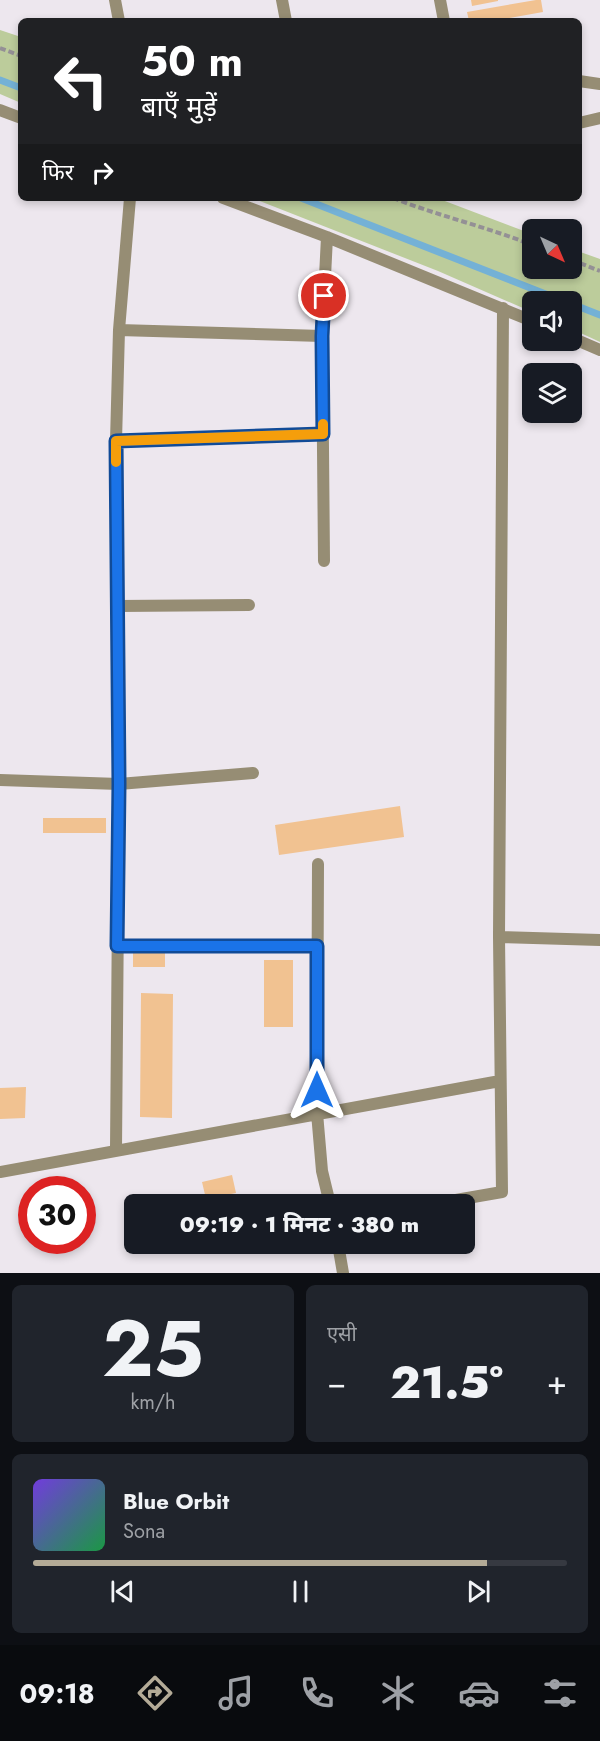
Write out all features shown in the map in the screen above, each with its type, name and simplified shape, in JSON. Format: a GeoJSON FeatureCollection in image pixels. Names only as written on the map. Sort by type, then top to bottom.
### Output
{"type":"FeatureCollection","features":[{"type":"Feature","properties":{"kind":"street"},"geometry":{"type":"LineString","coordinates":[[115,0],[118,18]]}},
{"type":"Feature","properties":{"kind":"street"},"geometry":{"type":"LineString","coordinates":[[282,0],[285,18]]}},
{"type":"Feature","properties":{"kind":"street"},"geometry":{"type":"LineString","coordinates":[[440,0],[443,18]]}},
{"type":"Feature","properties":{"kind":"street"},"geometry":{"type":"LineString","coordinates":[[582,81],[600,84]]}},
{"type":"Feature","properties":{"kind":"street"},"geometry":{"type":"LineString","coordinates":[[0,110],[18,117]]}},
{"type":"Feature","properties":{"kind":"street"},"geometry":{"type":"LineString","coordinates":[[582,122],[600,118]]}},
{"type":"Feature","properties":{"kind":"street"},"geometry":{"type":"LineString","coordinates":[[116,1150],[119,784],[116,441],[119,330],[130,201]]}},
{"type":"Feature","properties":{"kind":"street"},"geometry":{"type":"LineString","coordinates":[[232,201],[522,317]]}},
{"type":"Feature","properties":{"kind":"street"},"geometry":{"type":"LineString","coordinates":[[324,561],[322,336],[327,237]]}},
{"type":"Feature","properties":{"kind":"street"},"geometry":{"type":"LineString","coordinates":[[475,1197],[502,1192],[499,937],[503,308]]}},
{"type":"Feature","properties":{"kind":"street"},"geometry":{"type":"LineString","coordinates":[[119,330],[322,336]]}},
{"type":"Feature","properties":{"kind":"street"},"geometry":{"type":"LineString","coordinates":[[582,342],[600,350]]}},
{"type":"Feature","properties":{"kind":"street"},"geometry":{"type":"LineString","coordinates":[[116,441],[323,434]]}},
{"type":"Feature","properties":{"kind":"street"},"geometry":{"type":"LineString","coordinates":[[118,606],[249,605]]}},
{"type":"Feature","properties":{"kind":"street"},"geometry":{"type":"LineString","coordinates":[[0,780],[119,784],[253,773]]}},
{"type":"Feature","properties":{"kind":"street"},"geometry":{"type":"LineString","coordinates":[[318,864],[317,1113],[322,1171],[328,1194]]}},
{"type":"Feature","properties":{"kind":"street"},"geometry":{"type":"LineString","coordinates":[[499,937],[600,940]]}},
{"type":"Feature","properties":{"kind":"street"},"geometry":{"type":"LineString","coordinates":[[117,946],[317,946]]}},
{"type":"Feature","properties":{"kind":"street"},"geometry":{"type":"LineString","coordinates":[[0,1172],[500,1081]]}},
{"type":"Feature","properties":{"kind":"street"},"geometry":{"type":"LineString","coordinates":[[340,1254],[343,1273]]}},
{"type":"Feature","properties":{"kind":"path"},"geometry":{"type":"LineString","coordinates":[[0,48],[18,55]]}},
{"type":"Feature","properties":{"kind":"path"},"geometry":{"type":"LineString","coordinates":[[400,201],[522,241]]}},
{"type":"Feature","properties":{"kind":"path"},"geometry":{"type":"LineString","coordinates":[[582,264],[600,271]]}},
{"type":"Feature","properties":{"kind":"green space"},"geometry":{"type":"Polygon","coordinates":[[[0,30],[18,36],[18,102],[0,94],[0,30]]]}},
{"type":"Feature","properties":{"kind":"green space"},"geometry":{"type":"Polygon","coordinates":[[[260,201],[445,201],[522,230],[522,279],[582,279],[582,253],[600,259],[600,342],[582,334],[582,291],[522,291],[522,308],[438,271],[260,201]]]}},
{"type":"Feature","properties":{"kind":"building"},"geometry":{"type":"Polygon","coordinates":[[[471,0],[498,0],[498,1],[472,6],[471,0]]]}},
{"type":"Feature","properties":{"kind":"building"},"geometry":{"type":"Polygon","coordinates":[[[541,0],[543,12],[509,18],[468,18],[467,12],[541,0]]]}},
{"type":"Feature","properties":{"kind":"building"},"geometry":{"type":"Polygon","coordinates":[[[400,806],[404,837],[279,855],[275,825],[400,806]]]}},
{"type":"Feature","properties":{"kind":"building"},"geometry":{"type":"Polygon","coordinates":[[[43,818],[106,818],[106,833],[43,833],[43,818]]]}},
{"type":"Feature","properties":{"kind":"building"},"geometry":{"type":"Polygon","coordinates":[[[133,950],[165,950],[165,967],[133,967],[133,950]]]}},
{"type":"Feature","properties":{"kind":"building"},"geometry":{"type":"Polygon","coordinates":[[[264,960],[293,960],[293,1027],[264,1027],[264,960]]]}},
{"type":"Feature","properties":{"kind":"building"},"geometry":{"type":"Polygon","coordinates":[[[141,993],[173,994],[172,1118],[140,1117],[141,993]]]}},
{"type":"Feature","properties":{"kind":"building"},"geometry":{"type":"Polygon","coordinates":[[[26,1087],[25,1118],[0,1119],[0,1088],[26,1087]]]}},
{"type":"Feature","properties":{"kind":"building"},"geometry":{"type":"Polygon","coordinates":[[[232,1175],[236,1193],[205,1194],[202,1182],[232,1175]]]}},
{"type":"Feature","properties":{"kind":"waterway"},"geometry":{"type":"LineString","coordinates":[[0,80],[18,87]]}},
{"type":"Feature","properties":{"kind":"waterway"},"geometry":{"type":"LineString","coordinates":[[309,201],[538,291]]}},
{"type":"Feature","properties":{"kind":"waterway"},"geometry":{"type":"LineString","coordinates":[[582,308],[600,315]]}},
{"type":"Feature","properties":{"kind":"slow traffic"},"geometry":{"type":"LineString","coordinates":[[116,462],[116,441],[323,434],[323,424]]}},
{"type":"Feature","properties":{"kind":"route"},"geometry":{"type":"LineString","coordinates":[[317,1090],[317,946],[117,946],[119,784],[116,441],[323,434],[324,296]]}}]}
